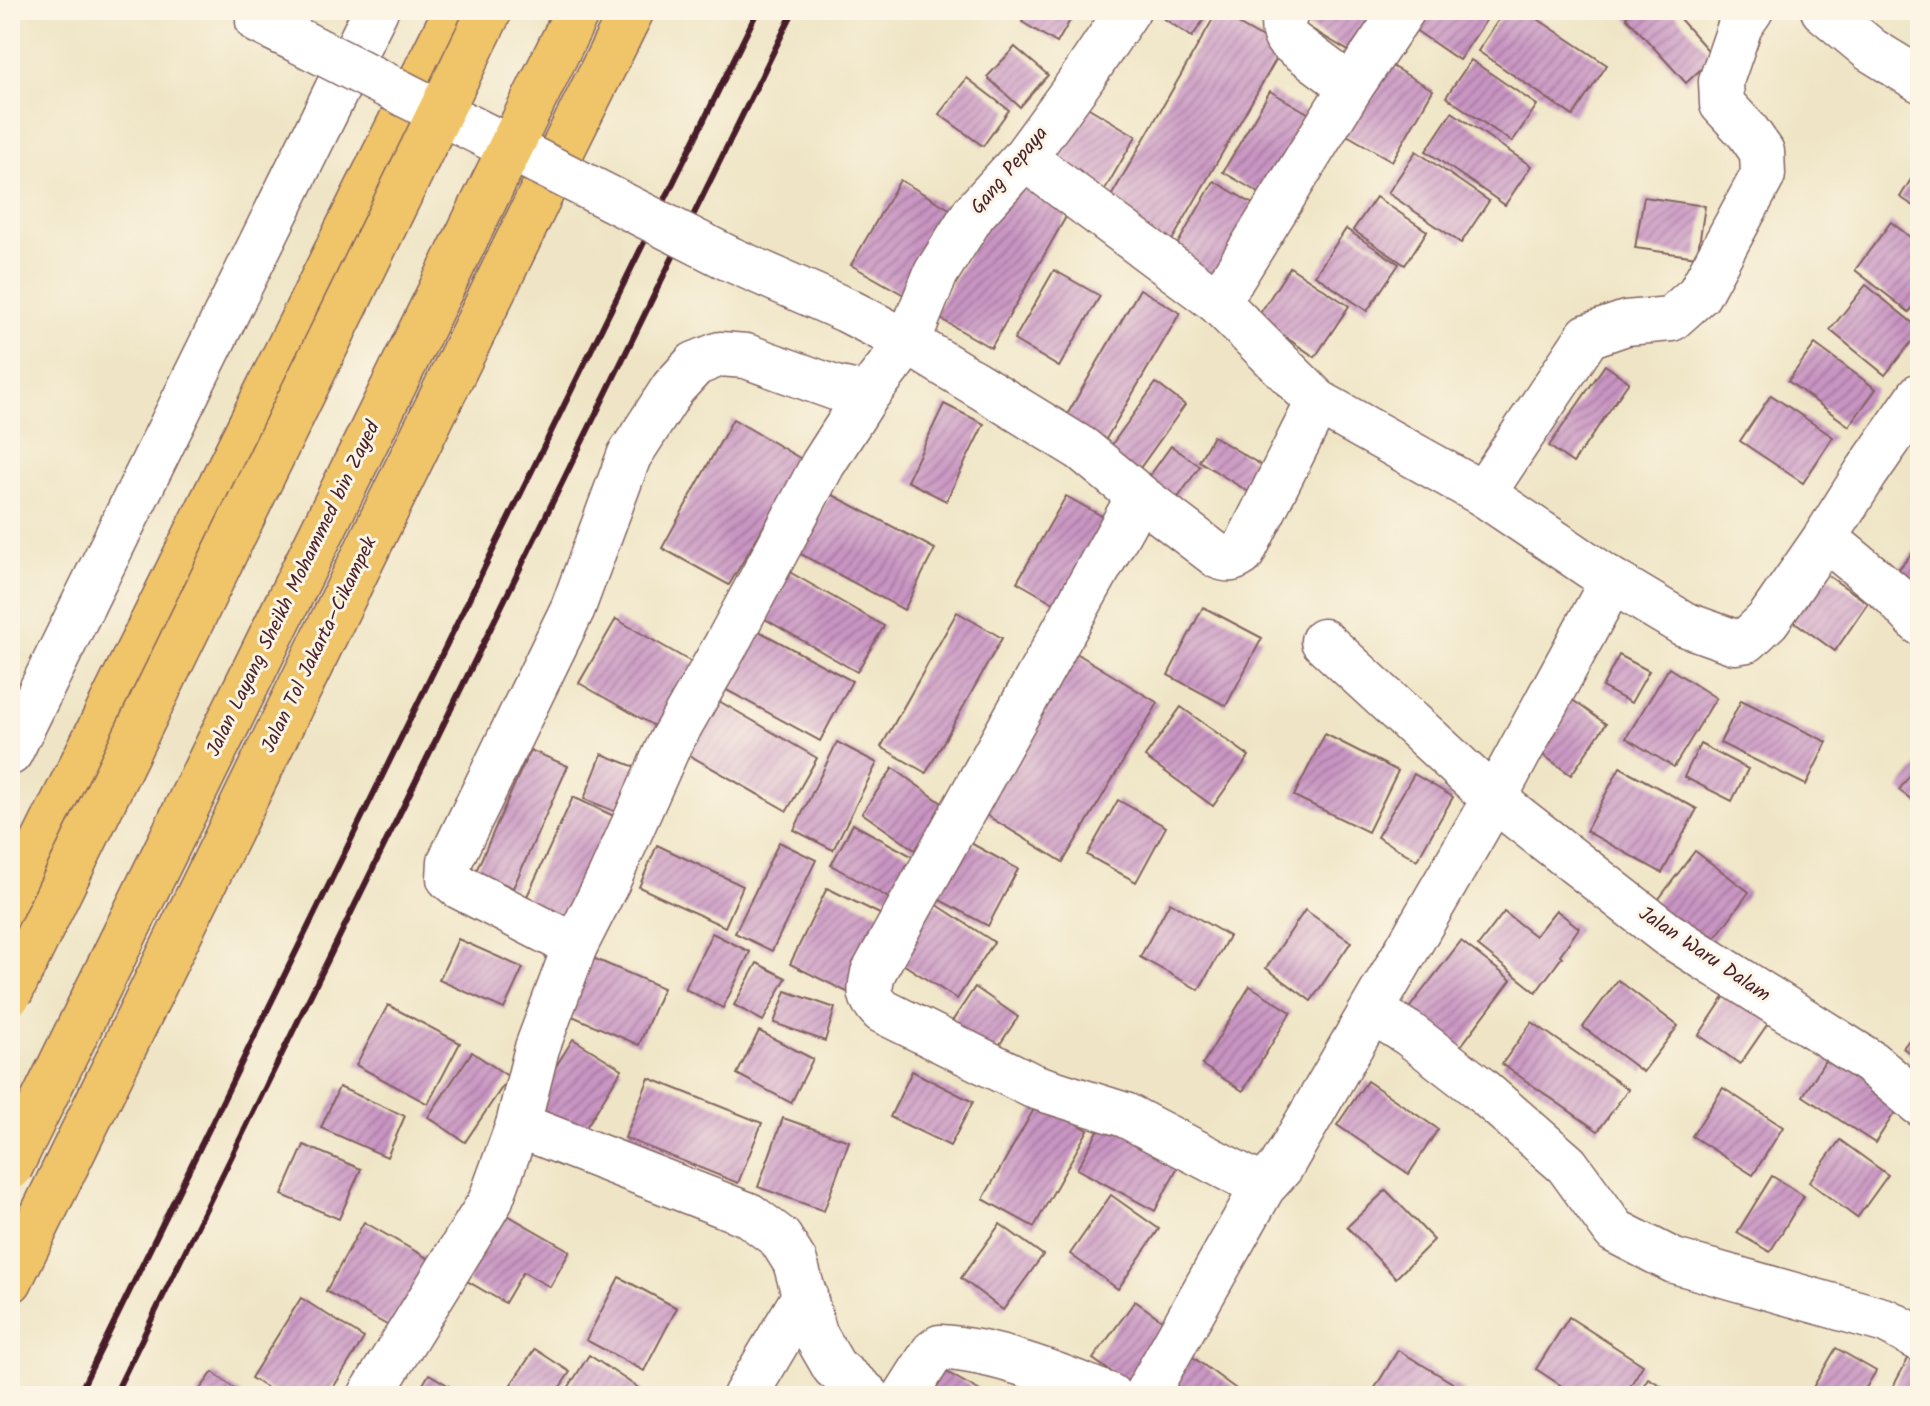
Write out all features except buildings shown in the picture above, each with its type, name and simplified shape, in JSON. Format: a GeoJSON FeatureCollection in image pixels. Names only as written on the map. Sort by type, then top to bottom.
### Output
{"type":"FeatureCollection","features":[{"type":"Feature","properties":{"kind":"highway"},"geometry":{"type":"LineString","coordinates":[[10,909],[456,10]]}},
{"type":"Feature","properties":{"kind":"highway"},"geometry":{"type":"LineString","coordinates":[[10,993],[490,10]]}},
{"type":"Feature","properties":{"kind":"highway","name":"Jalan Layang Sheikh Mohammed bin Zayed"},"geometry":{"type":"LineString","coordinates":[[10,1168],[578,10]]}},
{"type":"Feature","properties":{"kind":"highway","name":"Jalan Tol Jakarta–Cikampek"},"geometry":{"type":"LineString","coordinates":[[10,1281],[632,10]]}},
{"type":"Feature","properties":{"kind":"street"},"geometry":{"type":"LineString","coordinates":[[264,10],[258,21],[730,259],[846,310],[908,342],[1082,449],[1139,496],[1227,560],[1242,554],[1318,402]]}},
{"type":"Feature","properties":{"kind":"street"},"geometry":{"type":"LineString","coordinates":[[10,753],[376,10]]}},
{"type":"Feature","properties":{"kind":"street","name":"Gang Pepaya"},"geometry":{"type":"LineString","coordinates":[[370,1396],[490,1202],[518,1125],[537,1048],[575,946],[670,743],[823,464],[867,395],[908,342],[936,273],[974,213],[1024,158],[1128,10]]}},
{"type":"Feature","properties":{"kind":"street"},"geometry":{"type":"LineString","coordinates":[[1287,10],[1283,32],[1287,39],[1351,87]]}},
{"type":"Feature","properties":{"kind":"street"},"geometry":{"type":"LineString","coordinates":[[1218,302],[1351,87],[1403,10]]}},
{"type":"Feature","properties":{"kind":"street"},"geometry":{"type":"LineString","coordinates":[[1483,494],[1588,336],[1626,323],[1671,319],[1699,294],[1763,175],[1762,152],[1722,104],[1721,81],[1740,26],[1751,10]]}},
{"type":"Feature","properties":{"kind":"street"},"geometry":{"type":"LineString","coordinates":[[1823,10],[1871,50],[1920,80]]}},
{"type":"Feature","properties":{"kind":"street"},"geometry":{"type":"LineString","coordinates":[[1024,158],[1218,302],[1318,402],[1483,494],[1612,581],[1684,624],[1735,642],[1747,640],[1768,620],[1920,395]]}},
{"type":"Feature","properties":{"kind":"street"},"geometry":{"type":"LineString","coordinates":[[575,946],[460,887],[449,878],[450,861],[573,608],[629,456],[673,388],[695,364],[720,354],[746,356],[835,388],[867,395]]}},
{"type":"Feature","properties":{"kind":"street"},"geometry":{"type":"LineString","coordinates":[[1139,496],[873,973],[870,997],[882,1011],[1033,1086],[1125,1115],[1263,1187]]}},
{"type":"Feature","properties":{"kind":"street"},"geometry":{"type":"LineString","coordinates":[[1825,538],[1893,594],[1920,623]]}},
{"type":"Feature","properties":{"kind":"street"},"geometry":{"type":"LineString","coordinates":[[1145,1396],[1263,1187],[1281,1167],[1494,799],[1612,581]]}},
{"type":"Feature","properties":{"kind":"street","name":"Jalan Waru Dalam"},"geometry":{"type":"LineString","coordinates":[[1323,641],[1494,799],[1667,934],[1870,1062],[1920,1104]]}},
{"type":"Feature","properties":{"kind":"street"},"geometry":{"type":"LineString","coordinates":[[1372,1011],[1409,1034],[1479,1088],[1567,1165],[1615,1231],[1674,1261],[1886,1321],[1920,1339]]}},
{"type":"Feature","properties":{"kind":"street"},"geometry":{"type":"LineString","coordinates":[[518,1125],[749,1215],[780,1238],[795,1262],[815,1334],[834,1367],[868,1396]]}},
{"type":"Feature","properties":{"kind":"street"},"geometry":{"type":"LineString","coordinates":[[745,1396],[805,1295]]}},
{"type":"Feature","properties":{"kind":"street"},"geometry":{"type":"LineString","coordinates":[[905,1396],[933,1352],[940,1347],[1043,1369],[1110,1396]]}},
{"type":"Feature","properties":{"kind":"railway"},"geometry":{"type":"LineString","coordinates":[[78,1396],[758,10]]}},
{"type":"Feature","properties":{"kind":"railway"},"geometry":{"type":"LineString","coordinates":[[114,1396],[794,10]]}}]}
